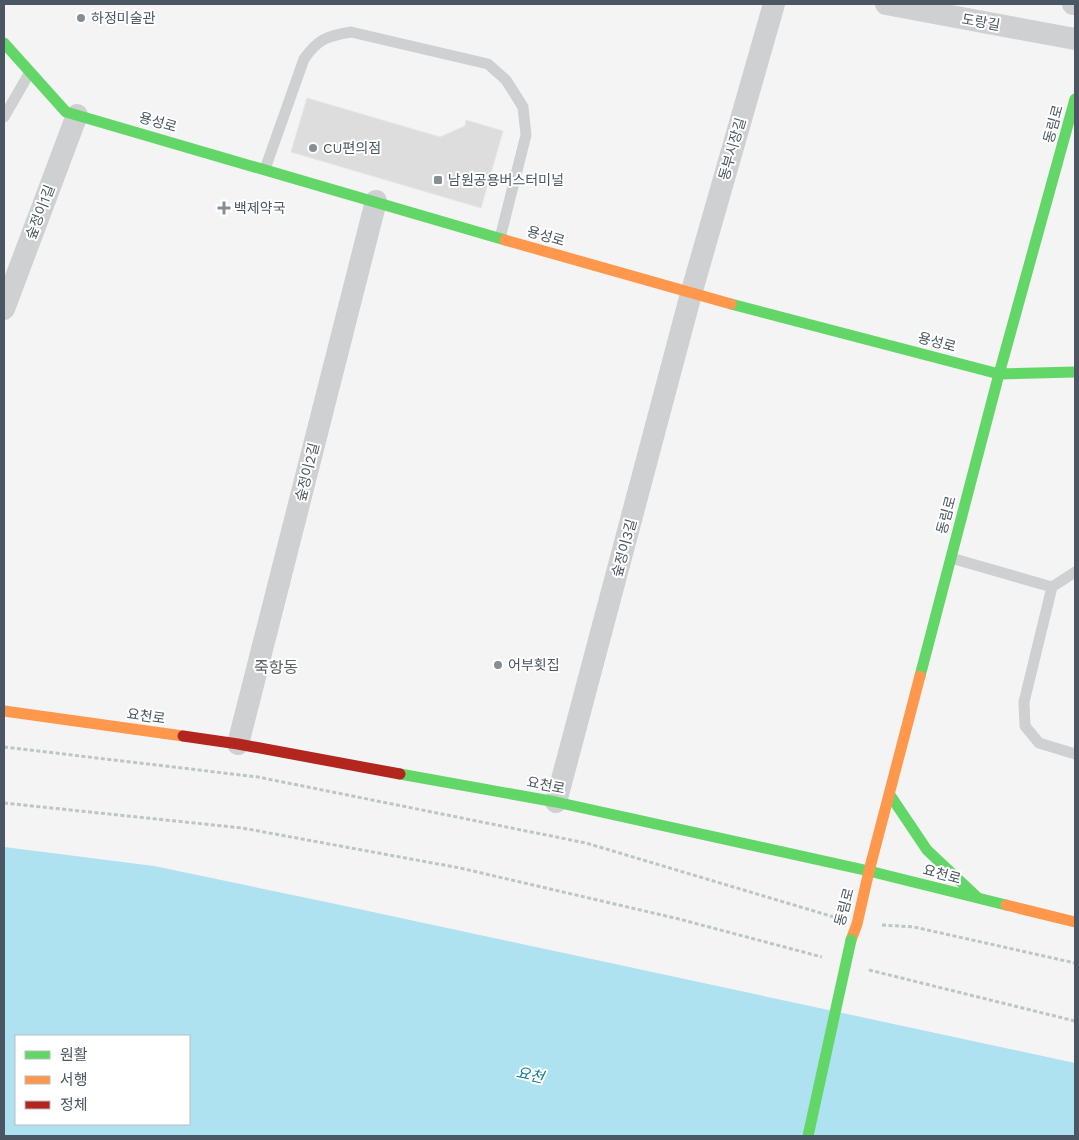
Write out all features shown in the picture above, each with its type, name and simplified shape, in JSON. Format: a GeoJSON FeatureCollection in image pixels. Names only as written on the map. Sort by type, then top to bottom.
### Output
{"type":"FeatureCollection","features":[{"type":"Feature","properties":{"kind":"street","name":"동부시장길"},"geometry":{"type":"LineString","coordinates":[[691,294],[774,4]]}},
{"type":"Feature","properties":{"kind":"street","name":"도랑길"},"geometry":{"type":"LineString","coordinates":[[886,4],[1075,39]]}},
{"type":"Feature","properties":{"kind":"street","name":"용성로"},"geometry":{"type":"LineString","coordinates":[[4,43],[66,112],[691,294],[999,374],[1075,372]]}},
{"type":"Feature","properties":{"kind":"street","name":"동림로"},"geometry":{"type":"LineString","coordinates":[[808,1136],[851,940],[857,924],[869,871],[999,374],[1075,99]]}},
{"type":"Feature","properties":{"kind":"street","name":"숲정이1길"},"geometry":{"type":"LineString","coordinates":[[4,309],[77,115]]}},
{"type":"Feature","properties":{"kind":"street","name":"숲정이2길"},"geometry":{"type":"LineString","coordinates":[[238,744],[376,201]]}},
{"type":"Feature","properties":{"kind":"street","name":"숲정이3길"},"geometry":{"type":"LineString","coordinates":[[556,802],[691,294]]}},
{"type":"Feature","properties":{"kind":"street","name":"요천로"},"geometry":{"type":"LineString","coordinates":[[4,711],[238,744],[556,802],[869,871],[1075,922]]}},
{"type":"Feature","properties":{"kind":"street"},"geometry":{"type":"LineString","coordinates":[[890,795],[927,850],[979,899]]}},
{"type":"Feature","properties":{"kind":"lane"},"geometry":{"type":"LineString","coordinates":[[265,169],[304,59],[314,44],[332,35],[351,32],[488,64],[506,80],[523,107],[526,135],[500,238]]}},
{"type":"Feature","properties":{"kind":"lane"},"geometry":{"type":"LineString","coordinates":[[4,117],[30,72]]}},
{"type":"Feature","properties":{"kind":"lane"},"geometry":{"type":"LineString","coordinates":[[951,558],[1052,588]]}},
{"type":"Feature","properties":{"kind":"lane"},"geometry":{"type":"LineString","coordinates":[[1075,572],[1052,588],[1024,702],[1024,726],[1039,743],[1075,754]]}},
{"type":"Feature","properties":{"kind":"path"},"geometry":{"type":"LineString","coordinates":[[4,747],[258,777],[586,843],[857,924],[914,927],[1075,963]]}},
{"type":"Feature","properties":{"kind":"path"},"geometry":{"type":"LineString","coordinates":[[4,803],[242,828],[460,868],[679,919],[827,958]]}},
{"type":"Feature","properties":{"kind":"path"},"geometry":{"type":"LineString","coordinates":[[864,968],[1075,1021]]}},
{"type":"Feature","properties":{"kind":"water","name":"요천"},"geometry":{"type":"Polygon","coordinates":[[[4,847],[154,866],[1075,1063],[1075,1136],[4,1136],[4,847]]]}},
{"type":"Feature","properties":{"kind":"building","name":"남원공용버스터미널"},"geometry":{"type":"Polygon","coordinates":[[[307,98],[440,137],[465,126],[466,120],[503,131],[481,208],[291,152],[307,98]]]}},
{"type":"Feature","properties":{"kind":"traffic: fast"},"geometry":{"type":"LineString","coordinates":[[4,43],[66,112],[505,240]]}},
{"type":"Feature","properties":{"kind":"traffic: fast"},"geometry":{"type":"LineString","coordinates":[[920,676],[999,374],[1075,99]]}},
{"type":"Feature","properties":{"kind":"traffic: fast"},"geometry":{"type":"LineString","coordinates":[[731,304],[999,374],[1075,372]]}},
{"type":"Feature","properties":{"kind":"traffic: fast"},"geometry":{"type":"LineString","coordinates":[[400,774],[556,802],[869,871],[1006,905]]}},
{"type":"Feature","properties":{"kind":"traffic: fast"},"geometry":{"type":"LineString","coordinates":[[890,795],[927,850],[978,898]]}},
{"type":"Feature","properties":{"kind":"traffic: fast"},"geometry":{"type":"LineString","coordinates":[[808,1136],[851,940]]}},
{"type":"Feature","properties":{"kind":"traffic: slow"},"geometry":{"type":"LineString","coordinates":[[505,240],[731,304]]}},
{"type":"Feature","properties":{"kind":"traffic: slow"},"geometry":{"type":"LineString","coordinates":[[851,940],[857,924],[920,676]]}},
{"type":"Feature","properties":{"kind":"traffic: slow"},"geometry":{"type":"LineString","coordinates":[[4,711],[183,736]]}},
{"type":"Feature","properties":{"kind":"traffic: slow"},"geometry":{"type":"LineString","coordinates":[[1006,905],[1075,922]]}},
{"type":"Feature","properties":{"kind":"traffic: jam"},"geometry":{"type":"LineString","coordinates":[[183,736],[238,744],[400,774]]}},
{"type":"Feature","properties":{"kind":"place","name":"하정미술관"},"geometry":{"type":"Point","coordinates":[81,18]}},
{"type":"Feature","properties":{"kind":"place","name":"CU편의점"},"geometry":{"type":"Point","coordinates":[313,148]}},
{"type":"Feature","properties":{"kind":"place","name":"남원공용버스터미널"},"geometry":{"type":"Point","coordinates":[438,180]}},
{"type":"Feature","properties":{"kind":"place","name":"백제약국"},"geometry":{"type":"Point","coordinates":[224,208]}},
{"type":"Feature","properties":{"kind":"place","name":"어부횟집"},"geometry":{"type":"Point","coordinates":[498,665]}},
{"type":"Feature","properties":{"kind":"district","name":"죽항동"},"geometry":{"type":"Point","coordinates":[276,667]}}]}
